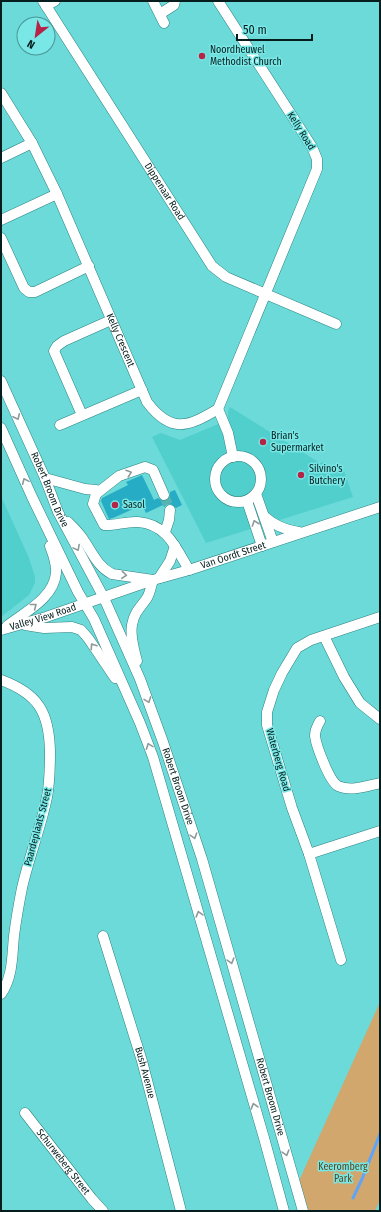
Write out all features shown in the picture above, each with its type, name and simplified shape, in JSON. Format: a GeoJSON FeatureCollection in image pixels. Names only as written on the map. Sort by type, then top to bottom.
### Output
{"type":"FeatureCollection","features":[{"type":"Feature","properties":{"kind":"street"},"geometry":{"type":"LineString","coordinates":[[153,1],[162,18],[174,5],[175,1]]}},
{"type":"Feature","properties":{"kind":"street","name":"Kelly Road"},"geometry":{"type":"LineString","coordinates":[[218,1],[312,148],[317,159],[317,170],[266,294]]}},
{"type":"Feature","properties":{"kind":"street","name":"Dippenaar Road"},"geometry":{"type":"LineString","coordinates":[[48,3],[212,266],[226,277],[336,324]]}},
{"type":"Feature","properties":{"kind":"street","name":"Kelly Crescent"},"geometry":{"type":"LineString","coordinates":[[1,94],[32,144],[57,194],[147,402],[162,418],[170,422],[184,424],[197,421],[218,409]]}},
{"type":"Feature","properties":{"kind":"street"},"geometry":{"type":"LineString","coordinates":[[1,158],[32,144]]}},
{"type":"Feature","properties":{"kind":"street"},"geometry":{"type":"LineString","coordinates":[[1,220],[57,194]]}},
{"type":"Feature","properties":{"kind":"street"},"geometry":{"type":"LineString","coordinates":[[1,238],[24,288],[29,292],[35,292],[89,266]]}},
{"type":"Feature","properties":{"kind":"street"},"geometry":{"type":"LineString","coordinates":[[233,457],[228,433],[218,409],[266,294]]}},
{"type":"Feature","properties":{"kind":"street"},"geometry":{"type":"LineString","coordinates":[[82,415],[54,351],[57,346],[64,342],[111,320]]}},
{"type":"Feature","properties":{"kind":"street","name":"Robert Broom Drive"},"geometry":{"type":"LineString","coordinates":[[1,381],[45,478],[58,512],[104,598],[140,679],[163,742],[202,860],[303,1211]]}},
{"type":"Feature","properties":{"kind":"street"},"geometry":{"type":"LineString","coordinates":[[60,425],[142,390]]}},
{"type":"Feature","properties":{"kind":"street","name":"Robert Broom Drive"},"geometry":{"type":"LineString","coordinates":[[1,428],[32,497],[78,592],[94,619],[131,701],[153,757],[284,1211]]}},
{"type":"Feature","properties":{"kind":"street"},"geometry":{"type":"LineString","coordinates":[[233,457],[247,458],[258,467],[261,474],[260,487],[256,494],[247,501],[236,502],[229,500],[218,491],[216,484],[217,470],[221,464],[233,457]]}},
{"type":"Feature","properties":{"kind":"street"},"geometry":{"type":"LineString","coordinates":[[164,495],[153,470],[145,467],[119,476],[96,494],[93,504],[104,525],[137,522],[150,525],[165,532],[189,570]]}},
{"type":"Feature","properties":{"kind":"street"},"geometry":{"type":"LineString","coordinates":[[45,478],[85,489],[95,489],[96,494]]}},
{"type":"Feature","properties":{"kind":"street"},"geometry":{"type":"LineString","coordinates":[[256,494],[274,542]]}},
{"type":"Feature","properties":{"kind":"street"},"geometry":{"type":"LineString","coordinates":[[2,629],[42,599],[50,588],[56,572],[53,553],[32,497]]}},
{"type":"Feature","properties":{"kind":"street"},"geometry":{"type":"LineString","coordinates":[[247,501],[262,546]]}},
{"type":"Feature","properties":{"kind":"street","name":"Van Oordt Street"},"geometry":{"type":"LineString","coordinates":[[86,604],[156,579],[189,570],[380,507]]}},
{"type":"Feature","properties":{"kind":"street"},"geometry":{"type":"LineString","coordinates":[[165,532],[169,520],[170,510]]}},
{"type":"Feature","properties":{"kind":"street"},"geometry":{"type":"LineString","coordinates":[[58,512],[83,538],[101,567],[106,571],[112,574],[156,579]]}},
{"type":"Feature","properties":{"kind":"street"},"geometry":{"type":"LineString","coordinates":[[265,517],[271,523],[280,528],[302,532]]}},
{"type":"Feature","properties":{"kind":"street"},"geometry":{"type":"LineString","coordinates":[[140,679],[132,637],[134,617],[139,606],[147,598],[156,579],[170,561],[174,546]]}},
{"type":"Feature","properties":{"kind":"street","name":"Valley View Road"},"geometry":{"type":"LineString","coordinates":[[2,629],[86,604]]}},
{"type":"Feature","properties":{"kind":"street","name":"Waterberg Road"},"geometry":{"type":"LineString","coordinates":[[341,960],[309,854],[292,808],[266,719],[269,703],[274,690],[295,650],[305,643],[380,617]]}},
{"type":"Feature","properties":{"kind":"street"},"geometry":{"type":"LineString","coordinates":[[20,624],[44,628],[72,627],[80,630],[88,638],[131,701]]}},
{"type":"Feature","properties":{"kind":"street"},"geometry":{"type":"LineString","coordinates":[[324,636],[344,677],[360,703],[380,720]]}},
{"type":"Feature","properties":{"kind":"street","name":"Paardeplaats Street"},"geometry":{"type":"LineString","coordinates":[[1,680],[12,684],[23,691],[38,703],[44,713],[49,732],[50,772],[45,806],[22,887],[10,977],[1,994]]}},
{"type":"Feature","properties":{"kind":"street"},"geometry":{"type":"LineString","coordinates":[[320,721],[315,731],[316,738],[328,774],[334,783],[338,786],[351,788],[380,783]]}},
{"type":"Feature","properties":{"kind":"street"},"geometry":{"type":"LineString","coordinates":[[309,854],[380,831]]}},
{"type":"Feature","properties":{"kind":"street","name":"Bush Avenue"},"geometry":{"type":"LineString","coordinates":[[103,936],[142,1061],[181,1211]]}},
{"type":"Feature","properties":{"kind":"street","name":"Schurweberg Street"},"geometry":{"type":"LineString","coordinates":[[25,1112],[92,1199],[103,1211]]}},
{"type":"Feature","properties":{"kind":"shaded area"},"geometry":{"type":"Polygon","coordinates":[[[230,407],[320,463],[323,462],[328,465],[331,474],[344,471],[353,497],[206,543],[152,437],[161,433],[180,440],[228,420],[228,412],[230,407]]]}},
{"type":"Feature","properties":{"kind":"shaded area"},"geometry":{"type":"Polygon","coordinates":[[[1,496],[29,558],[35,577],[35,583],[29,595],[1,617],[1,496]]]}},
{"type":"Feature","properties":{"kind":"green space","name":"Keeromberg Park"},"geometry":{"type":"Polygon","coordinates":[[[380,1002],[380,1200],[375,1211],[306,1211],[298,1183],[380,1002]]]}},
{"type":"Feature","properties":{"kind":"building"},"geometry":{"type":"Polygon","coordinates":[[[142,475],[154,500],[158,498],[163,501],[167,501],[170,496],[170,492],[175,490],[182,505],[176,508],[171,504],[167,504],[164,507],[163,505],[146,513],[142,505],[109,519],[101,501],[102,498],[128,485],[126,482],[142,475]]]}},
{"type":"Feature","properties":{"kind":"waterway"},"geometry":{"type":"LineString","coordinates":[[353,1198],[380,1134]]}},
{"type":"Feature","properties":{"kind":"tunnel"},"geometry":{"type":"LineString","coordinates":[[164,495],[170,510]]}},
{"type":"Feature","properties":{"kind":"place","name":"Noordheuwel Methodist Church"},"geometry":{"type":"Point","coordinates":[202,56]}},
{"type":"Feature","properties":{"kind":"place","name":"Brian's Supermarket"},"geometry":{"type":"Point","coordinates":[263,442]}},
{"type":"Feature","properties":{"kind":"place","name":"Silvino's Butchery"},"geometry":{"type":"Point","coordinates":[301,475]}},
{"type":"Feature","properties":{"kind":"place","name":"Sasol"},"geometry":{"type":"Point","coordinates":[115,505]}}]}
